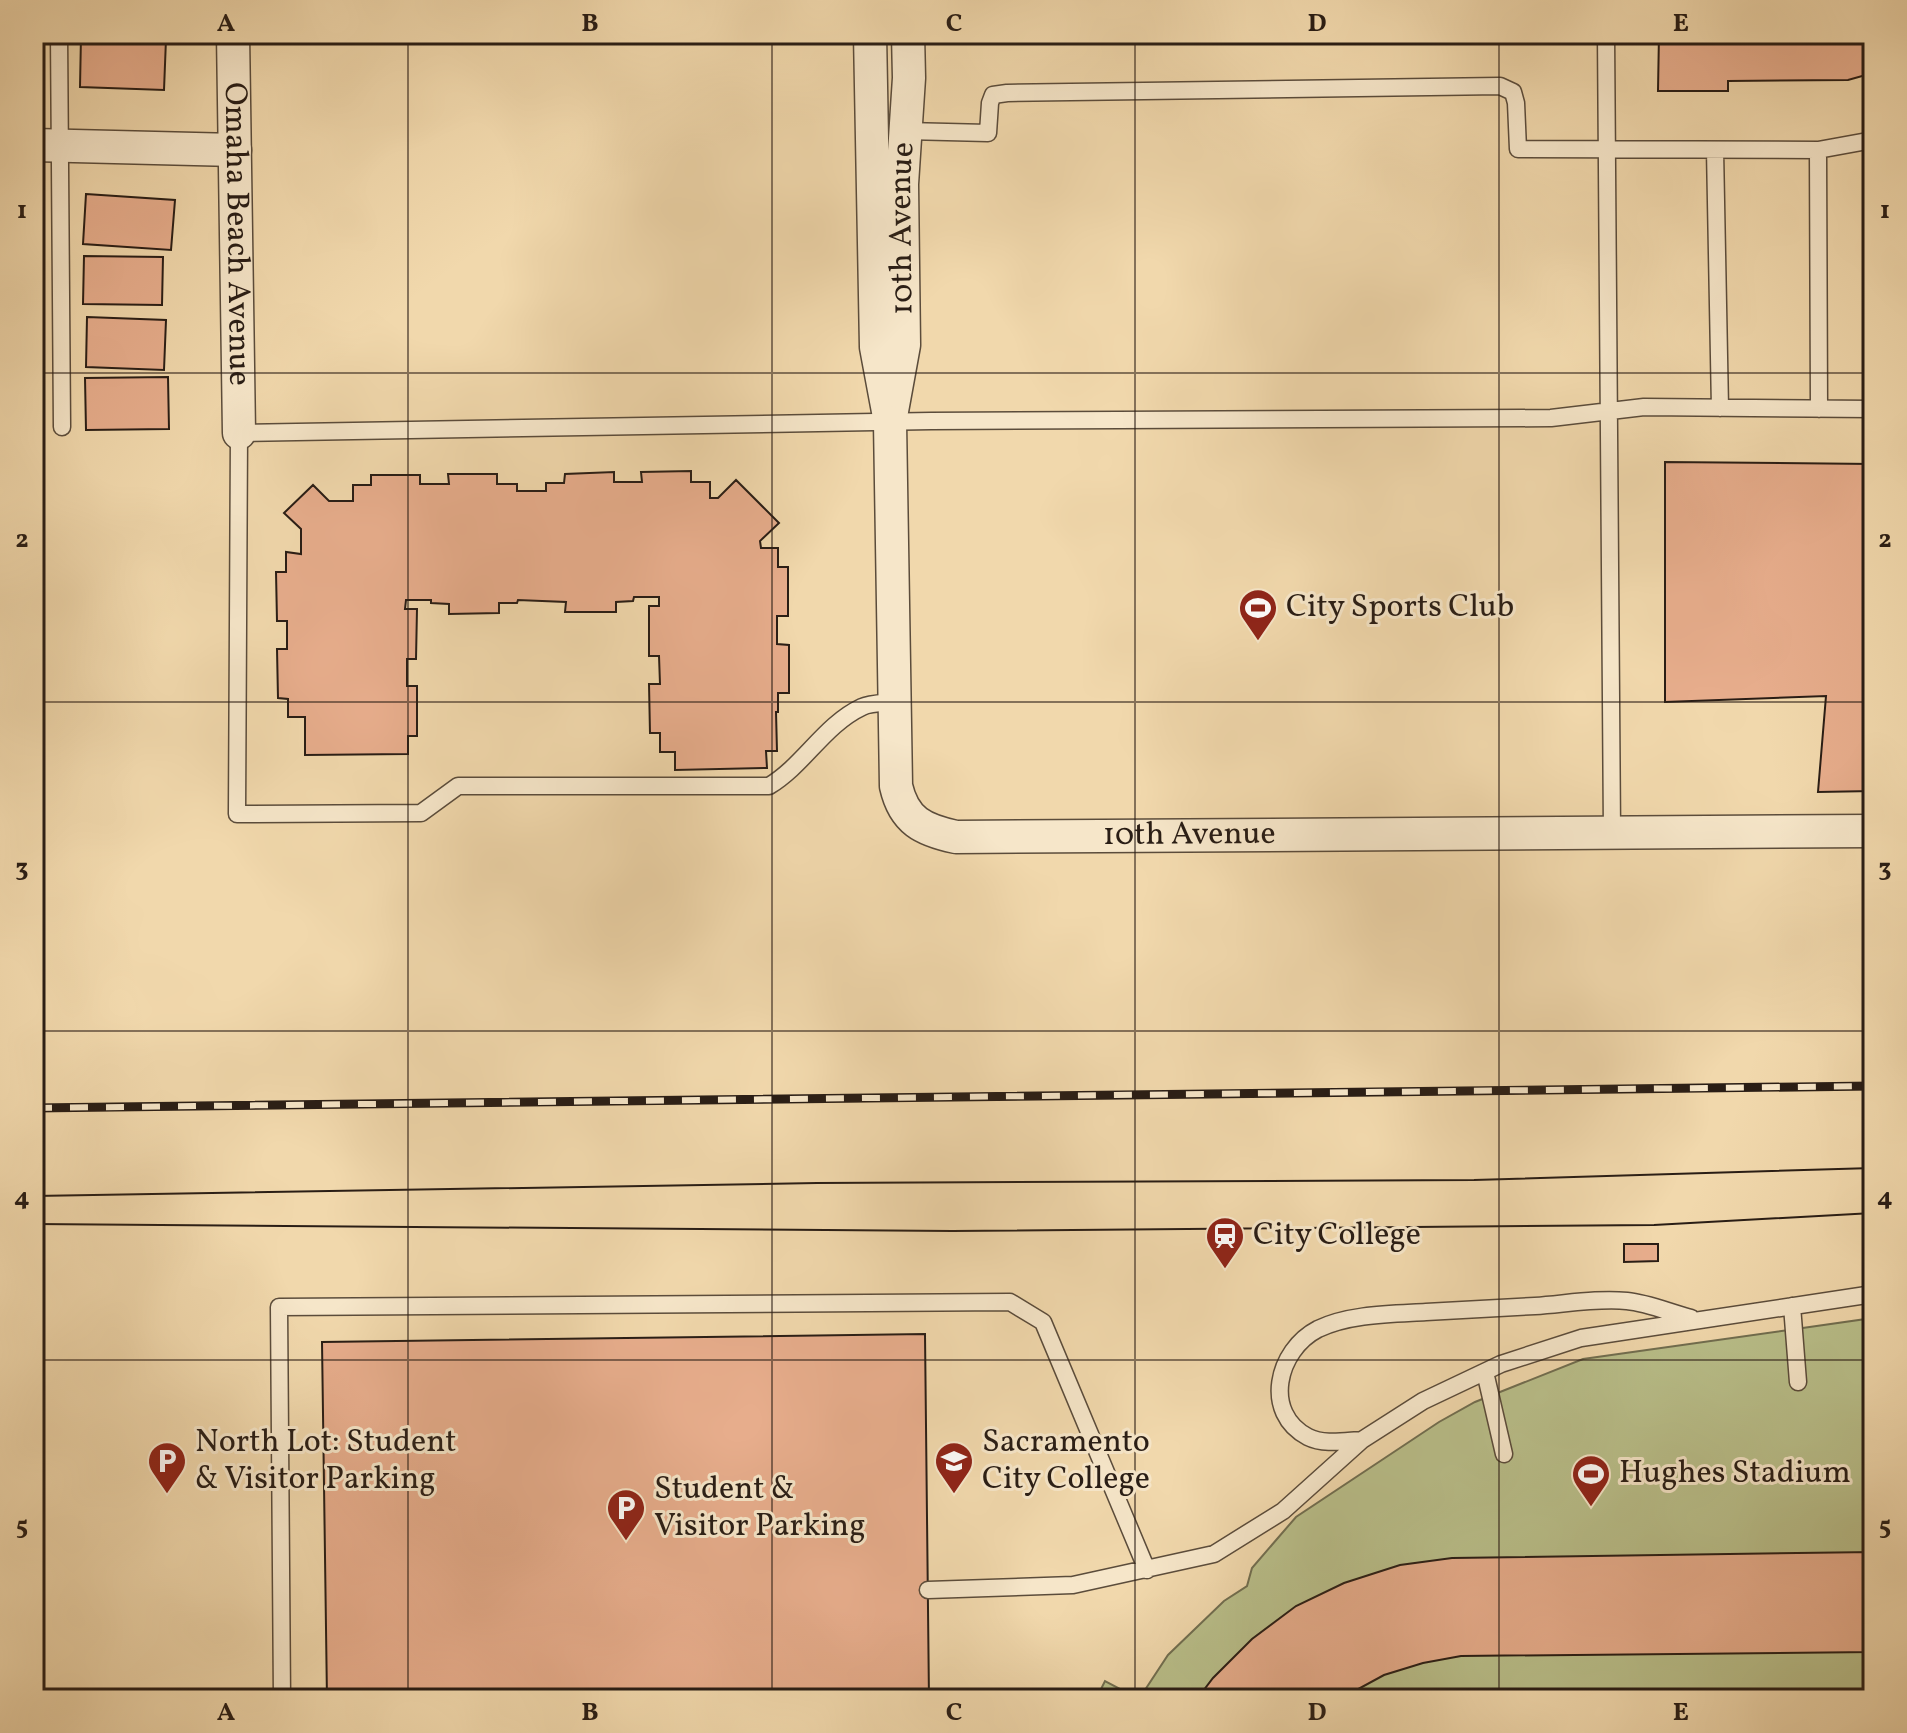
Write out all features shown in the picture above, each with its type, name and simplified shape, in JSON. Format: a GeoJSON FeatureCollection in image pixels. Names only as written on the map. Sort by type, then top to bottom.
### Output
{"type":"FeatureCollection","features":[{"type":"Feature","properties":{"kind":"street","name":"Omaha Beach Avenue"},"geometry":{"type":"LineString","coordinates":[[233,34],[239,433]]}},
{"type":"Feature","properties":{"kind":"street","name":"10th Avenue"},"geometry":{"type":"LineString","coordinates":[[870,34],[876,347],[890,422],[896,786],[899,799],[921,827],[956,837],[1873,831]]}},
{"type":"Feature","properties":{"kind":"street","name":"10th Avenue"},"geometry":{"type":"LineString","coordinates":[[890,422],[904,345],[902,184],[908,34]]}},
{"type":"Feature","properties":{"kind":"street"},"geometry":{"type":"LineString","coordinates":[[47,145],[235,150]]}},
{"type":"Feature","properties":{"kind":"lane"},"geometry":{"type":"LineString","coordinates":[[59,34],[47,145],[62,427]]}},
{"type":"Feature","properties":{"kind":"lane"},"geometry":{"type":"LineString","coordinates":[[1606,34],[1612,833]]}},
{"type":"Feature","properties":{"kind":"lane"},"geometry":{"type":"LineString","coordinates":[[906,131],[988,133],[993,95],[1007,93],[1500,86],[1513,92],[1518,149],[1818,150],[1873,140]]}},
{"type":"Feature","properties":{"kind":"lane"},"geometry":{"type":"LineString","coordinates":[[1715,150],[1720,408]]}},
{"type":"Feature","properties":{"kind":"lane"},"geometry":{"type":"LineString","coordinates":[[1818,150],[1819,409]]}},
{"type":"Feature","properties":{"kind":"lane"},"geometry":{"type":"LineString","coordinates":[[893,702],[863,706],[837,724],[797,766],[769,786],[458,786],[421,813],[237,814],[239,433],[890,422],[1551,418],[1644,407],[1873,409]]}},
{"type":"Feature","properties":{"kind":"lane"},"geometry":{"type":"LineString","coordinates":[[928,1590],[1073,1585],[1214,1554],[1283,1511],[1362,1440],[1423,1401],[1501,1364],[1581,1338],[1873,1294]]}},
{"type":"Feature","properties":{"kind":"lane"},"geometry":{"type":"LineString","coordinates":[[1362,1440],[1326,1442],[1308,1437],[1291,1424],[1282,1407],[1279,1387],[1282,1367],[1293,1348],[1318,1330],[1355,1318],[1395,1314],[1627,1301],[1697,1320]]}},
{"type":"Feature","properties":{"kind":"lane"},"geometry":{"type":"LineString","coordinates":[[282,1699],[279,1307],[1010,1302],[1043,1322],[1147,1570]]}},
{"type":"Feature","properties":{"kind":"lane"},"geometry":{"type":"LineString","coordinates":[[1792,1306],[1798,1382]]}},
{"type":"Feature","properties":{"kind":"lane"},"geometry":{"type":"LineString","coordinates":[[1485,1372],[1504,1454]]}},
{"type":"Feature","properties":{"kind":"green space","name":"Hughes Stadium"},"geometry":{"type":"Polygon","coordinates":[[[1873,1318],[1873,1699],[1139,1699],[1168,1655],[1224,1601],[1247,1586],[1252,1568],[1296,1517],[1439,1422],[1475,1402],[1583,1359],[1873,1318]]]}},
{"type":"Feature","properties":{"kind":"green space"},"geometry":{"type":"Polygon","coordinates":[[[1105,1681],[1139,1699],[1096,1699],[1105,1681]]]}},
{"type":"Feature","properties":{"kind":"building"},"geometry":{"type":"Polygon","coordinates":[[[1659,34],[1873,34],[1873,73],[1848,80],[1728,81],[1728,91],[1658,91],[1659,34]]]}},
{"type":"Feature","properties":{"kind":"building"},"geometry":{"type":"Polygon","coordinates":[[[81,36],[166,39],[164,90],[80,87],[81,36]]]}},
{"type":"Feature","properties":{"kind":"building"},"geometry":{"type":"Polygon","coordinates":[[[86,194],[175,200],[171,250],[83,244],[86,194]]]}},
{"type":"Feature","properties":{"kind":"building"},"geometry":{"type":"Polygon","coordinates":[[[84,256],[163,257],[162,305],[83,304],[84,256]]]}},
{"type":"Feature","properties":{"kind":"building"},"geometry":{"type":"Polygon","coordinates":[[[87,317],[166,320],[164,370],[86,367],[87,317]]]}},
{"type":"Feature","properties":{"kind":"building"},"geometry":{"type":"Polygon","coordinates":[[[168,377],[169,429],[86,430],[85,378],[168,377]]]}},
{"type":"Feature","properties":{"kind":"building"},"geometry":{"type":"Polygon","coordinates":[[[34,380],[41,380],[40,432],[34,432],[34,380]]]}},
{"type":"Feature","properties":{"kind":"building"},"geometry":{"type":"Polygon","coordinates":[[[1665,462],[1873,464],[1873,791],[1818,792],[1826,696],[1665,702],[1665,462]]]}},
{"type":"Feature","properties":{"kind":"building"},"geometry":{"type":"Polygon","coordinates":[[[691,471],[691,482],[710,482],[710,498],[718,498],[736,480],[779,523],[760,541],[761,548],[778,548],[778,567],[788,567],[788,616],[777,616],[777,644],[789,645],[789,693],[778,693],[777,751],[766,751],[767,768],[675,770],[675,752],[660,752],[660,733],[650,733],[649,684],[660,684],[659,656],[649,656],[649,606],[659,606],[659,597],[634,597],[633,601],[616,602],[616,612],[565,612],[566,602],[518,600],[517,603],[499,603],[499,613],[449,614],[449,604],[406,600],[405,609],[417,609],[416,659],[407,659],[407,686],[417,686],[417,736],[408,736],[408,754],[305,755],[305,717],[288,717],[288,699],[278,698],[277,649],[287,649],[287,621],[277,621],[276,572],[286,572],[286,552],[301,554],[301,529],[284,513],[313,485],[329,501],[353,501],[353,485],[371,485],[371,475],[420,475],[420,484],[449,484],[448,474],[497,474],[497,484],[517,484],[517,491],[546,491],[546,483],[564,483],[565,474],[614,472],[614,482],[642,482],[641,472],[691,471]]]}},
{"type":"Feature","properties":{"kind":"building"},"geometry":{"type":"Polygon","coordinates":[[[1624,1244],[1658,1244],[1658,1261],[1624,1262],[1624,1244]]]}},
{"type":"Feature","properties":{"kind":"building","name":"Student & Visitor Parking"},"geometry":{"type":"Polygon","coordinates":[[[925,1334],[929,1699],[327,1699],[322,1342],[925,1334]]]}},
{"type":"Feature","properties":{"kind":"building"},"geometry":{"type":"Polygon","coordinates":[[[1873,1552],[1873,1652],[1461,1656],[1384,1675],[1340,1699],[1197,1699],[1252,1639],[1296,1606],[1344,1583],[1400,1565],[1452,1558],[1873,1552]]]}},
{"type":"Feature","properties":{"kind":"tram line"},"geometry":{"type":"LineString","coordinates":[[34,1196],[817,1183],[1474,1180],[1873,1168]]}},
{"type":"Feature","properties":{"kind":"tram line"},"geometry":{"type":"LineString","coordinates":[[34,1224],[952,1231],[1654,1225],[1873,1213]]}},
{"type":"Feature","properties":{"kind":"railway"},"geometry":{"type":"LineString","coordinates":[[34,1108],[1873,1086]]}},
{"type":"Feature","properties":{"kind":"place","name":"City Sports Club"},"geometry":{"type":"Point","coordinates":[1258,642]}},
{"type":"Feature","properties":{"kind":"place","name":"City College"},"geometry":{"type":"Point","coordinates":[1225,1270]}},
{"type":"Feature","properties":{"kind":"place","name":"North Lot: Student & Visitor Parking"},"geometry":{"type":"Point","coordinates":[167,1495]}},
{"type":"Feature","properties":{"kind":"place","name":"Sacramento City College"},"geometry":{"type":"Point","coordinates":[954,1495]}},
{"type":"Feature","properties":{"kind":"place","name":"Hughes Stadium"},"geometry":{"type":"Point","coordinates":[1591,1508]}},
{"type":"Feature","properties":{"kind":"place","name":"Student & Visitor Parking"},"geometry":{"type":"Point","coordinates":[626,1542]}}]}
